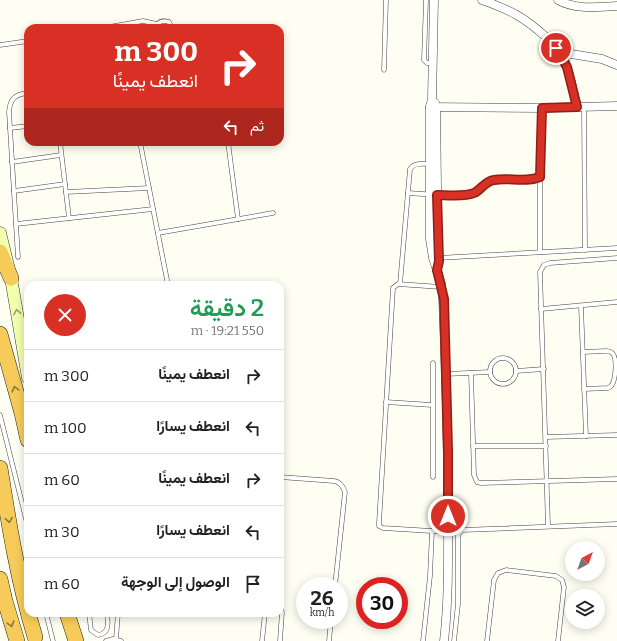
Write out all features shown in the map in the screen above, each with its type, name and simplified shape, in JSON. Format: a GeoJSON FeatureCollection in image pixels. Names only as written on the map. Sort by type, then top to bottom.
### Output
{"type":"FeatureCollection","features":[{"type":"Feature","properties":{"kind":"highway"},"geometry":{"type":"LineString","coordinates":[[0,252],[11,278]]}},
{"type":"Feature","properties":{"kind":"highway"},"geometry":{"type":"LineString","coordinates":[[0,334],[24,422]]}},
{"type":"Feature","properties":{"kind":"highway"},"geometry":{"type":"LineString","coordinates":[[0,468],[15,558],[24,600]]}},
{"type":"Feature","properties":{"kind":"highway"},"geometry":{"type":"LineString","coordinates":[[0,579],[17,641]]}},
{"type":"Feature","properties":{"kind":"highway"},"geometry":{"type":"LineString","coordinates":[[29,617],[35,637]]}},
{"type":"Feature","properties":{"kind":"highway"},"geometry":{"type":"LineString","coordinates":[[68,617],[76,641]]}},
{"type":"Feature","properties":{"kind":"main road"},"geometry":{"type":"LineString","coordinates":[[0,233],[11,278],[24,354]]}},
{"type":"Feature","properties":{"kind":"main road"},"geometry":{"type":"LineString","coordinates":[[76,617],[82,641]]}},
{"type":"Feature","properties":{"kind":"street"},"geometry":{"type":"LineString","coordinates":[[434,0],[434,195],[438,258],[437,270]]}},
{"type":"Feature","properties":{"kind":"street"},"geometry":{"type":"LineString","coordinates":[[482,0],[510,11],[522,18],[553,44],[567,67],[580,106]]}},
{"type":"Feature","properties":{"kind":"street"},"geometry":{"type":"LineString","coordinates":[[558,0],[566,5],[578,8],[617,6]]}},
{"type":"Feature","properties":{"kind":"street"},"geometry":{"type":"LineString","coordinates":[[559,52],[602,59],[617,65]]}},
{"type":"Feature","properties":{"kind":"street"},"geometry":{"type":"LineString","coordinates":[[433,104],[542,108],[617,106]]}},
{"type":"Feature","properties":{"kind":"street"},"geometry":{"type":"LineString","coordinates":[[433,104],[430,164],[434,195],[430,239],[433,258],[444,299],[446,374],[448,532],[447,604],[444,641]]}},
{"type":"Feature","properties":{"kind":"lane"},"geometry":{"type":"LineString","coordinates":[[384,70],[386,0]]}},
{"type":"Feature","properties":{"kind":"lane"},"geometry":{"type":"LineString","coordinates":[[426,0],[423,58],[426,62],[433,63]]}},
{"type":"Feature","properties":{"kind":"lane"},"geometry":{"type":"LineString","coordinates":[[158,24],[160,21],[164,20],[170,24]]}},
{"type":"Feature","properties":{"kind":"lane"},"geometry":{"type":"LineString","coordinates":[[126,24],[143,21],[151,24]]}},
{"type":"Feature","properties":{"kind":"lane"},"geometry":{"type":"LineString","coordinates":[[0,45],[24,42]]}},
{"type":"Feature","properties":{"kind":"lane"},"geometry":{"type":"LineString","coordinates":[[18,257],[9,112],[10,103],[14,97],[24,94]]}},
{"type":"Feature","properties":{"kind":"lane"},"geometry":{"type":"LineString","coordinates":[[580,106],[585,250]]}},
{"type":"Feature","properties":{"kind":"lane"},"geometry":{"type":"LineString","coordinates":[[540,252],[542,108]]}},
{"type":"Feature","properties":{"kind":"lane"},"geometry":{"type":"LineString","coordinates":[[10,128],[24,126]]}},
{"type":"Feature","properties":{"kind":"lane"},"geometry":{"type":"LineString","coordinates":[[60,146],[69,218]]}},
{"type":"Feature","properties":{"kind":"lane"},"geometry":{"type":"LineString","coordinates":[[141,146],[167,281]]}},
{"type":"Feature","properties":{"kind":"lane"},"geometry":{"type":"LineString","coordinates":[[229,146],[238,219]]}},
{"type":"Feature","properties":{"kind":"lane"},"geometry":{"type":"LineString","coordinates":[[12,162],[61,154]]}},
{"type":"Feature","properties":{"kind":"lane"},"geometry":{"type":"LineString","coordinates":[[400,284],[410,169],[416,164],[430,164]]}},
{"type":"Feature","properties":{"kind":"lane"},"geometry":{"type":"LineString","coordinates":[[408,194],[470,195],[493,180],[528,180],[540,177]]}},
{"type":"Feature","properties":{"kind":"lane"},"geometry":{"type":"LineString","coordinates":[[14,191],[65,184]]}},
{"type":"Feature","properties":{"kind":"lane"},"geometry":{"type":"LineString","coordinates":[[66,192],[149,188]]}},
{"type":"Feature","properties":{"kind":"lane"},"geometry":{"type":"LineString","coordinates":[[16,224],[154,209]]}},
{"type":"Feature","properties":{"kind":"lane"},"geometry":{"type":"LineString","coordinates":[[158,232],[273,213]]}},
{"type":"Feature","properties":{"kind":"lane"},"geometry":{"type":"LineString","coordinates":[[438,258],[617,248]]}},
{"type":"Feature","properties":{"kind":"lane"},"geometry":{"type":"LineString","coordinates":[[548,526],[540,275],[542,268],[550,262],[617,258]]}},
{"type":"Feature","properties":{"kind":"lane"},"geometry":{"type":"LineString","coordinates":[[442,287],[400,284],[394,286],[392,290],[379,524],[384,528],[448,532]]}},
{"type":"Feature","properties":{"kind":"lane"},"geometry":{"type":"LineString","coordinates":[[541,309],[617,302]]}},
{"type":"Feature","properties":{"kind":"lane"},"geometry":{"type":"LineString","coordinates":[[581,306],[586,436]]}},
{"type":"Feature","properties":{"kind":"lane"},"geometry":{"type":"LineString","coordinates":[[583,352],[607,351],[615,357],[615,379],[611,386],[608,388],[584,389]]}},
{"type":"Feature","properties":{"kind":"lane"},"geometry":{"type":"LineString","coordinates":[[501,359],[508,359],[511,361],[516,371],[514,378],[509,383],[505,384],[495,381],[490,372],[494,362],[501,359]]}},
{"type":"Feature","properties":{"kind":"lane"},"geometry":{"type":"LineString","coordinates":[[432,477],[433,363]]}},
{"type":"Feature","properties":{"kind":"lane"},"geometry":{"type":"LineString","coordinates":[[516,371],[544,369]]}},
{"type":"Feature","properties":{"kind":"lane"},"geometry":{"type":"LineString","coordinates":[[446,374],[490,372]]}},
{"type":"Feature","properties":{"kind":"lane"},"geometry":{"type":"LineString","coordinates":[[471,373],[474,476],[477,482],[481,484],[617,479]]}},
{"type":"Feature","properties":{"kind":"lane"},"geometry":{"type":"LineString","coordinates":[[386,402],[432,405]]}},
{"type":"Feature","properties":{"kind":"lane"},"geometry":{"type":"LineString","coordinates":[[0,415],[24,511]]}},
{"type":"Feature","properties":{"kind":"lane"},"geometry":{"type":"LineString","coordinates":[[546,437],[617,436]]}},
{"type":"Feature","properties":{"kind":"lane"},"geometry":{"type":"LineString","coordinates":[[473,446],[546,446]]}},
{"type":"Feature","properties":{"kind":"lane"},"geometry":{"type":"LineString","coordinates":[[284,477],[334,481],[340,483],[343,487],[344,492],[335,577]]}},
{"type":"Feature","properties":{"kind":"lane"},"geometry":{"type":"LineString","coordinates":[[454,641],[458,604],[458,535],[460,531],[466,528],[617,524]]}},
{"type":"Feature","properties":{"kind":"lane"},"geometry":{"type":"LineString","coordinates":[[423,641],[430,576],[432,531]]}},
{"type":"Feature","properties":{"kind":"lane"},"geometry":{"type":"LineString","coordinates":[[488,641],[494,580],[498,573],[506,570],[556,576],[562,580],[564,587],[558,641]]}},
{"type":"Feature","properties":{"kind":"lane"},"geometry":{"type":"LineString","coordinates":[[47,617],[53,641]]}},
{"type":"Feature","properties":{"kind":"lane"},"geometry":{"type":"LineString","coordinates":[[89,617],[91,630],[98,635],[103,634],[107,628],[107,617]]}},
{"type":"Feature","properties":{"kind":"lane"},"geometry":{"type":"LineString","coordinates":[[116,639],[118,617]]}},
{"type":"Feature","properties":{"kind":"lane"},"geometry":{"type":"LineString","coordinates":[[262,641],[265,617]]}},
{"type":"Feature","properties":{"kind":"lane"},"geometry":{"type":"LineString","coordinates":[[280,641],[282,617]]}},
{"type":"Feature","properties":{"kind":"lane"},"geometry":{"type":"LineString","coordinates":[[329,641],[330,629]]}},
{"type":"Feature","properties":{"kind":"lane"},"geometry":{"type":"LineString","coordinates":[[106,641],[116,639],[121,641]]}},
{"type":"Feature","properties":{"kind":"route"},"geometry":{"type":"LineString","coordinates":[[448,516],[444,299],[437,270],[439,264],[437,239],[437,195],[470,195],[493,180],[528,180],[540,177],[542,108],[577,107],[565,61],[556,48]]}}]}
